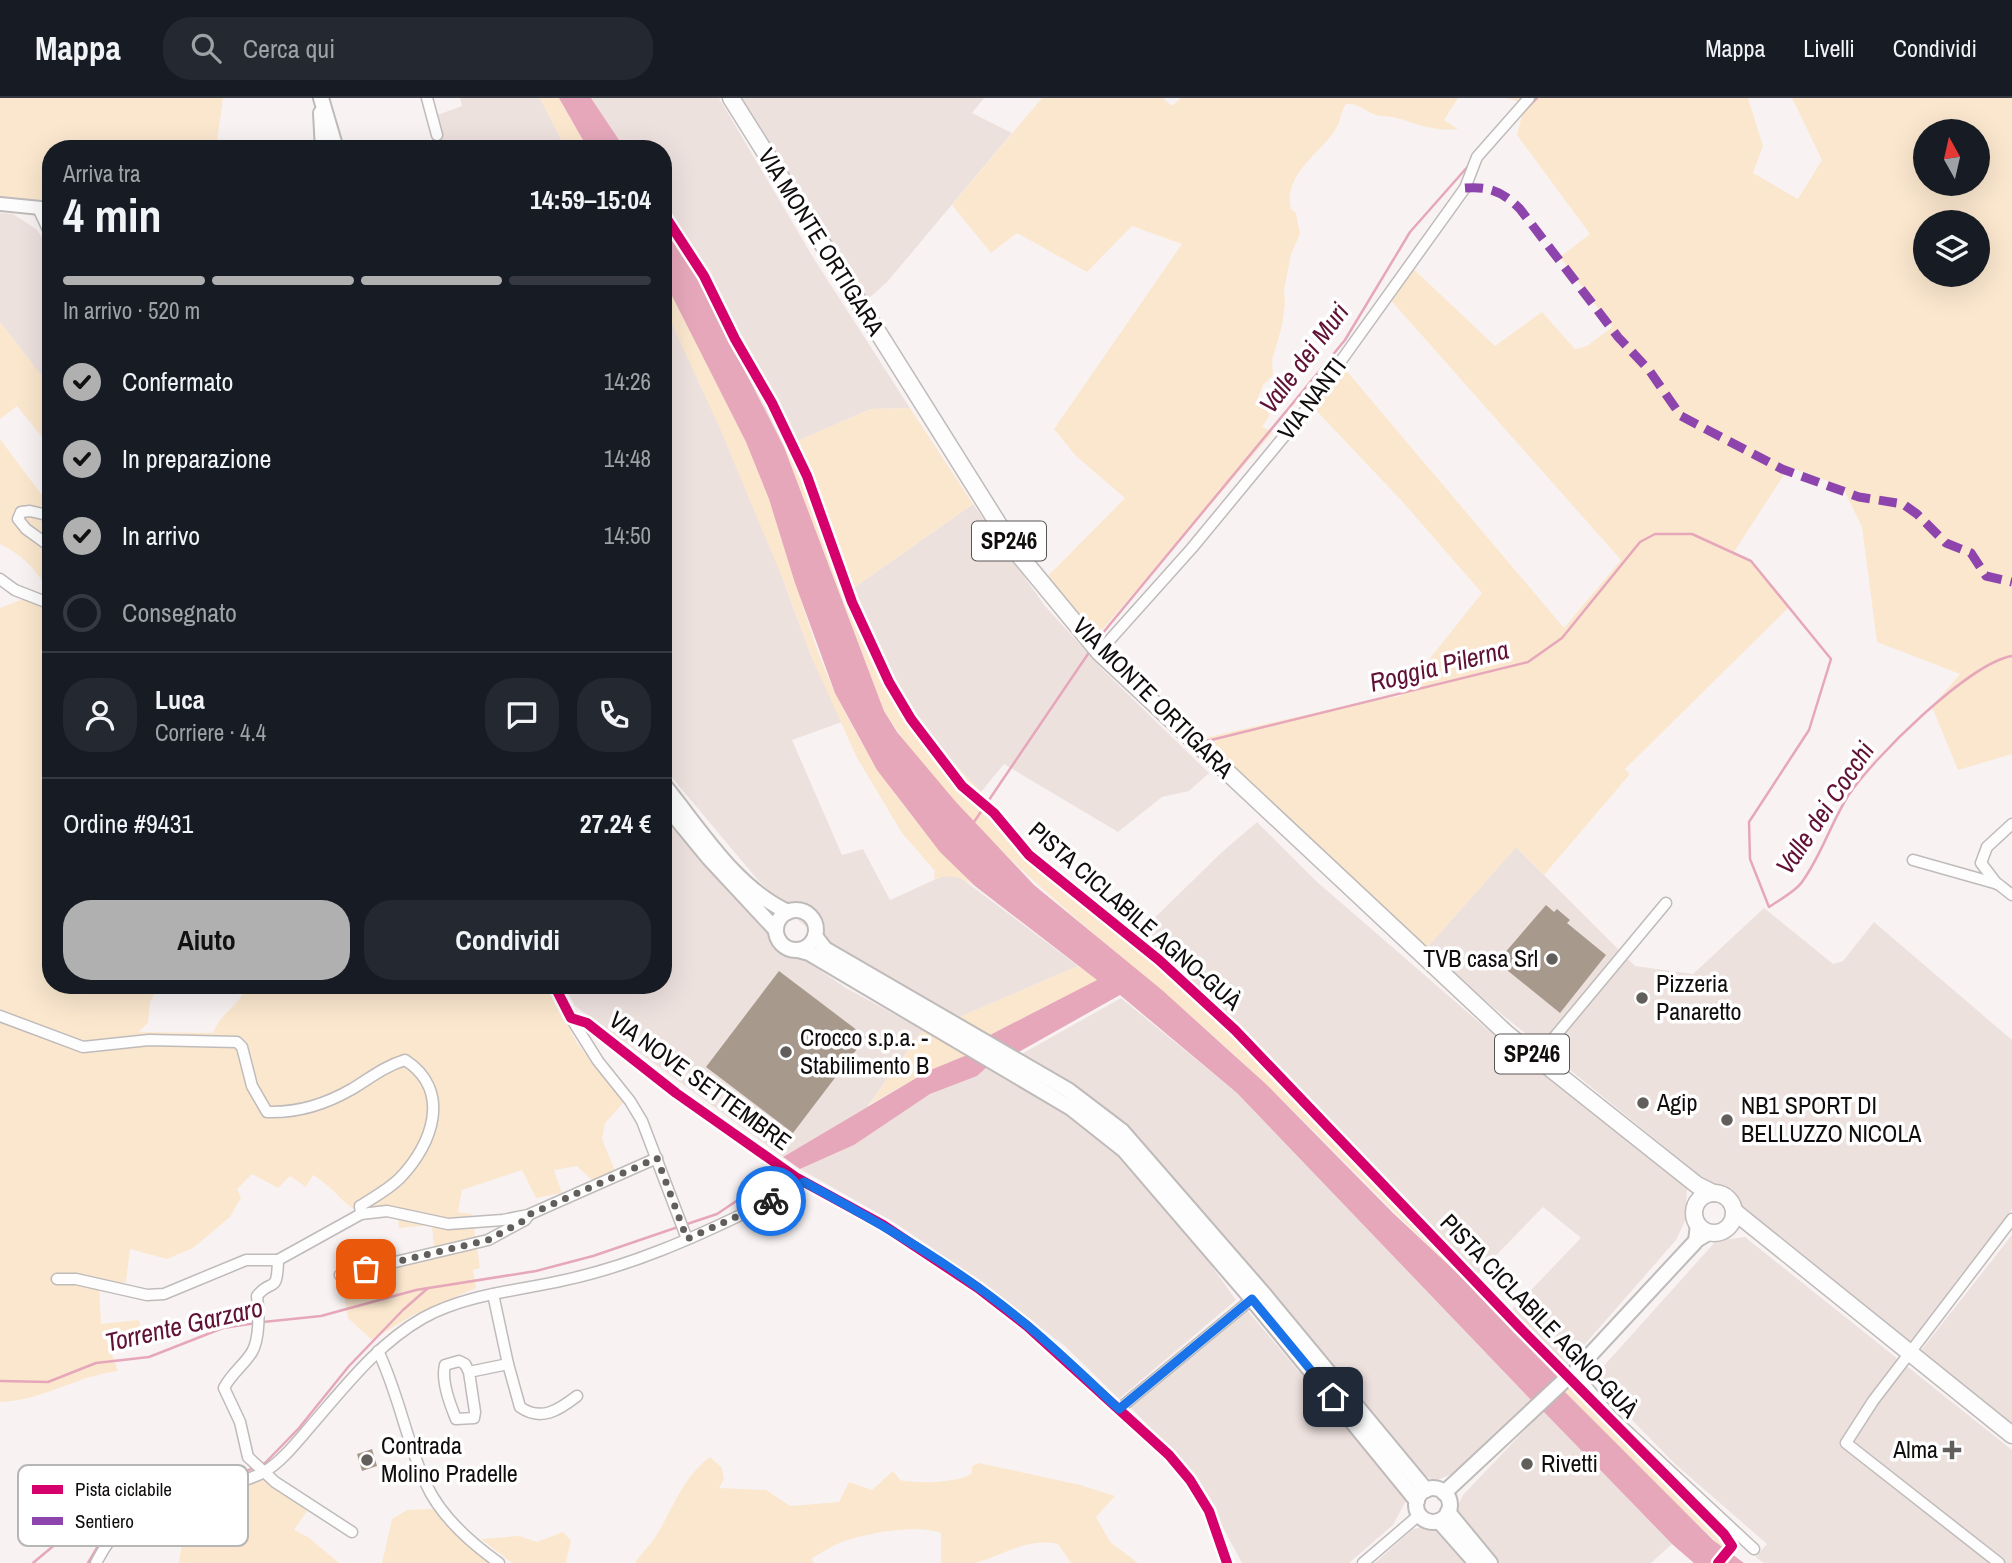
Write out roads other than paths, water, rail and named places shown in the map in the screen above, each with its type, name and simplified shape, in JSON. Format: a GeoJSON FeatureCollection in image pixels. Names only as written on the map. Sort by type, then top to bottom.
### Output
{"type":"FeatureCollection","features":[{"type":"Feature","properties":{"kind":"main road"},"geometry":{"type":"LineString","coordinates":[[321,98],[323,140]]}},
{"type":"Feature","properties":{"kind":"main road"},"geometry":{"type":"LineString","coordinates":[[321,98],[333,140]]}},
{"type":"Feature","properties":{"kind":"main road","name":"VIA MONTE ORTIGARA"},"geometry":{"type":"LineString","coordinates":[[731,98],[1014,549],[1099,652],[1507,1034],[1697,1185],[1713,1193]]}},
{"type":"Feature","properties":{"kind":"main road"},"geometry":{"type":"LineString","coordinates":[[672,795],[740,879],[768,903],[788,912],[798,911],[808,915],[815,925],[815,936],[809,945],[798,950]]}},
{"type":"Feature","properties":{"kind":"main road"},"geometry":{"type":"LineString","coordinates":[[672,813],[709,858],[776,930],[780,943],[792,950],[809,953],[1071,1108],[1125,1150],[1420,1502]]}},
{"type":"Feature","properties":{"kind":"main road"},"geometry":{"type":"LineString","coordinates":[[776,930],[779,920],[788,912]]}},
{"type":"Feature","properties":{"kind":"main road"},"geometry":{"type":"LineString","coordinates":[[815,936],[825,949],[1099,1111],[1143,1153],[1420,1502],[1427,1521],[1443,1516]]}},
{"type":"Feature","properties":{"kind":"main road"},"geometry":{"type":"LineString","coordinates":[[1697,1185],[1694,1213],[1704,1229],[1722,1232],[1733,1218]]}},
{"type":"Feature","properties":{"kind":"main road"},"geometry":{"type":"LineString","coordinates":[[1697,1203],[1704,1196],[1713,1193],[1728,1198],[1733,1218]]}},
{"type":"Feature","properties":{"kind":"main road"},"geometry":{"type":"LineString","coordinates":[[1733,1218],[1752,1226],[1910,1354],[2005,1426],[2012,1435]]}},
{"type":"Feature","properties":{"kind":"main road"},"geometry":{"type":"LineString","coordinates":[[1444,1493],[1573,1373],[1695,1242]]}},
{"type":"Feature","properties":{"kind":"main road"},"geometry":{"type":"LineString","coordinates":[[1420,1502],[1434,1489],[1444,1493],[1449,1501],[1443,1516]]}},
{"type":"Feature","properties":{"kind":"main road"},"geometry":{"type":"LineString","coordinates":[[1443,1516],[1476,1563]]}},
{"type":"Feature","properties":{"kind":"main road"},"geometry":{"type":"LineString","coordinates":[[1443,1516],[1490,1563]]}},
{"type":"Feature","properties":{"kind":"street"},"geometry":{"type":"LineString","coordinates":[[427,98],[437,135]]}},
{"type":"Feature","properties":{"kind":"street","name":"VIA NANTI"},"geometry":{"type":"LineString","coordinates":[[1099,652],[1192,548],[1305,411],[1465,188],[1476,157],[1529,98]]}},
{"type":"Feature","properties":{"kind":"street"},"geometry":{"type":"LineString","coordinates":[[0,204],[42,208]]}},
{"type":"Feature","properties":{"kind":"street"},"geometry":{"type":"LineString","coordinates":[[42,514],[21,512],[18,519],[26,529],[42,541]]}},
{"type":"Feature","properties":{"kind":"street"},"geometry":{"type":"LineString","coordinates":[[0,579],[15,590],[42,600]]}},
{"type":"Feature","properties":{"kind":"street"},"geometry":{"type":"LineString","coordinates":[[2012,824],[1987,847],[1981,863],[1998,884],[2012,895]]}},
{"type":"Feature","properties":{"kind":"street"},"geometry":{"type":"LineString","coordinates":[[1913,860],[1998,884]]}},
{"type":"Feature","properties":{"kind":"street"},"geometry":{"type":"LineString","coordinates":[[1537,1058],[1666,903]]}},
{"type":"Feature","properties":{"kind":"street","name":"VIA NOVE SETTEMBRE"},"geometry":{"type":"LineString","coordinates":[[558,994],[570,1018],[586,1023],[676,1093],[801,1180],[883,1225],[978,1288],[1027,1325],[1169,1455],[1190,1480],[1209,1511],[1227,1561]]}},
{"type":"Feature","properties":{"kind":"street"},"geometry":{"type":"LineString","coordinates":[[0,1016],[83,1047],[149,1040],[237,1042],[242,1047],[252,1086],[267,1112],[288,1113],[310,1107],[349,1091],[388,1066],[405,1060],[423,1073],[431,1085],[434,1101],[428,1137],[419,1156],[401,1177],[382,1194],[360,1206],[361,1214]]}},
{"type":"Feature","properties":{"kind":"street"},"geometry":{"type":"LineString","coordinates":[[570,1018],[598,1061],[630,1101],[657,1158],[687,1239]]}},
{"type":"Feature","properties":{"kind":"street"},"geometry":{"type":"LineString","coordinates":[[57,1279],[76,1279],[147,1295],[164,1294],[246,1261],[278,1260],[361,1214],[387,1211],[448,1224],[476,1223],[528,1215],[657,1158]]}},
{"type":"Feature","properties":{"kind":"street"},"geometry":{"type":"LineString","coordinates":[[248,1478],[263,1472],[297,1442],[355,1374],[399,1333],[444,1308],[494,1294],[585,1276],[687,1239],[769,1202],[801,1180]]}},
{"type":"Feature","properties":{"kind":"street"},"geometry":{"type":"LineString","coordinates":[[340,1275],[488,1240],[525,1220],[528,1215]]}},
{"type":"Feature","properties":{"kind":"street"},"geometry":{"type":"LineString","coordinates":[[1999,1563],[1846,1443],[1873,1401],[2012,1219]]}},
{"type":"Feature","properties":{"kind":"street"},"geometry":{"type":"LineString","coordinates":[[1695,1242],[1704,1229]]}},
{"type":"Feature","properties":{"kind":"street"},"geometry":{"type":"LineString","coordinates":[[278,1260],[274,1286],[257,1296],[257,1332],[252,1351],[224,1388],[240,1422],[244,1450],[263,1472],[352,1532]]}},
{"type":"Feature","properties":{"kind":"street"},"geometry":{"type":"LineString","coordinates":[[494,1294],[520,1407],[527,1412],[549,1414],[577,1396]]}},
{"type":"Feature","properties":{"kind":"street"},"geometry":{"type":"LineString","coordinates":[[1119,1409],[1252,1299]]}},
{"type":"Feature","properties":{"kind":"street"},"geometry":{"type":"LineString","coordinates":[[379,1351],[392,1379],[426,1485],[456,1526],[499,1563]]}},
{"type":"Feature","properties":{"kind":"street"},"geometry":{"type":"LineString","coordinates":[[459,1361],[465,1364],[469,1373],[475,1405],[474,1418],[456,1419],[444,1370],[446,1365],[459,1361]]}},
{"type":"Feature","properties":{"kind":"street"},"geometry":{"type":"LineString","coordinates":[[469,1373],[508,1364]]}},
{"type":"Feature","properties":{"kind":"street"},"geometry":{"type":"LineString","coordinates":[[1573,1373],[1611,1416],[1754,1549]]}},
{"type":"Feature","properties":{"kind":"street"},"geometry":{"type":"LineString","coordinates":[[1363,1563],[1420,1502]]}},
{"type":"Feature","properties":{"kind":"street"},"geometry":{"type":"LineString","coordinates":[[96,1563],[107,1546]]}},
{"type":"Feature","properties":{"kind":"waterway","name":"Valle dei Muri"},"geometry":{"type":"LineString","coordinates":[[1520,115],[1537,98]]}},
{"type":"Feature","properties":{"kind":"waterway","name":"Valle dei Muri"},"geometry":{"type":"LineString","coordinates":[[1097,640],[1345,340],[1410,232],[1470,164]]}},
{"type":"Feature","properties":{"kind":"waterway","name":"Roggia Pilerna"},"geometry":{"type":"LineString","coordinates":[[1166,704],[1207,741],[1528,662],[1562,638],[1640,542],[1655,534],[1692,534],[1751,561],[1831,659],[1809,730],[1749,822],[1750,859],[1769,907],[1799,886],[1848,796],[1899,737],[1972,676],[2012,656]]}},
{"type":"Feature","properties":{"kind":"waterway","name":"Roggia Pilerna"},"geometry":{"type":"LineString","coordinates":[[1109,647],[1153,692]]}},
{"type":"Feature","properties":{"kind":"waterway","name":"Valle dei Muri"},"geometry":{"type":"LineString","coordinates":[[974,822],[1090,651]]}},
{"type":"Feature","properties":{"kind":"waterway","name":"Torrente Garzaro"},"geometry":{"type":"LineString","coordinates":[[684,1225],[717,1214],[781,1171]]}},
{"type":"Feature","properties":{"kind":"waterway","name":"Torrente Garzaro"},"geometry":{"type":"LineString","coordinates":[[263,1322],[321,1316],[416,1290],[536,1271],[593,1256],[678,1227]]}},
{"type":"Feature","properties":{"kind":"waterway"},"geometry":{"type":"LineString","coordinates":[[248,1470],[265,1463],[299,1428],[349,1366],[428,1288]]}},
{"type":"Feature","properties":{"kind":"waterway","name":"Torrente Garzaro"},"geometry":{"type":"LineString","coordinates":[[0,1381],[48,1382],[96,1363],[149,1357],[223,1328],[256,1323]]}},
{"type":"Feature","properties":{"kind":"waterway"},"geometry":{"type":"LineString","coordinates":[[33,1563],[53,1546]]}},
{"type":"Feature","properties":{"kind":"waterway"},"geometry":{"type":"LineString","coordinates":[[88,1563],[98,1546]]}},
{"type":"Feature","properties":{"kind":"place","name":"TVB casa Srl"},"geometry":{"type":"Point","coordinates":[1552,959]}},
{"type":"Feature","properties":{"kind":"place","name":"Pizzeria Panaretto"},"geometry":{"type":"Point","coordinates":[1642,998]}},
{"type":"Feature","properties":{"kind":"place","name":"Crocco s.p.a. - Stabilimento B"},"geometry":{"type":"Point","coordinates":[786,1052]}},
{"type":"Feature","properties":{"kind":"place","name":"Agip"},"geometry":{"type":"Point","coordinates":[1643,1103]}},
{"type":"Feature","properties":{"kind":"place","name":"NB1 SPORT DI BELLUZZO NICOLA"},"geometry":{"type":"Point","coordinates":[1727,1120]}},
{"type":"Feature","properties":{"kind":"place","name":"Alma"},"geometry":{"type":"Point","coordinates":[1952,1450]}},
{"type":"Feature","properties":{"kind":"place","name":"Contrada Molino Pradelle"},"geometry":{"type":"Point","coordinates":[367,1460]}},
{"type":"Feature","properties":{"kind":"place","name":"Rivetti"},"geometry":{"type":"Point","coordinates":[1527,1464]}},
{"type":"Feature","properties":{"kind":"water label","name":"Valle dei Cocchi"},"geometry":{"type":"Point","coordinates":[1825,808]}}]}
